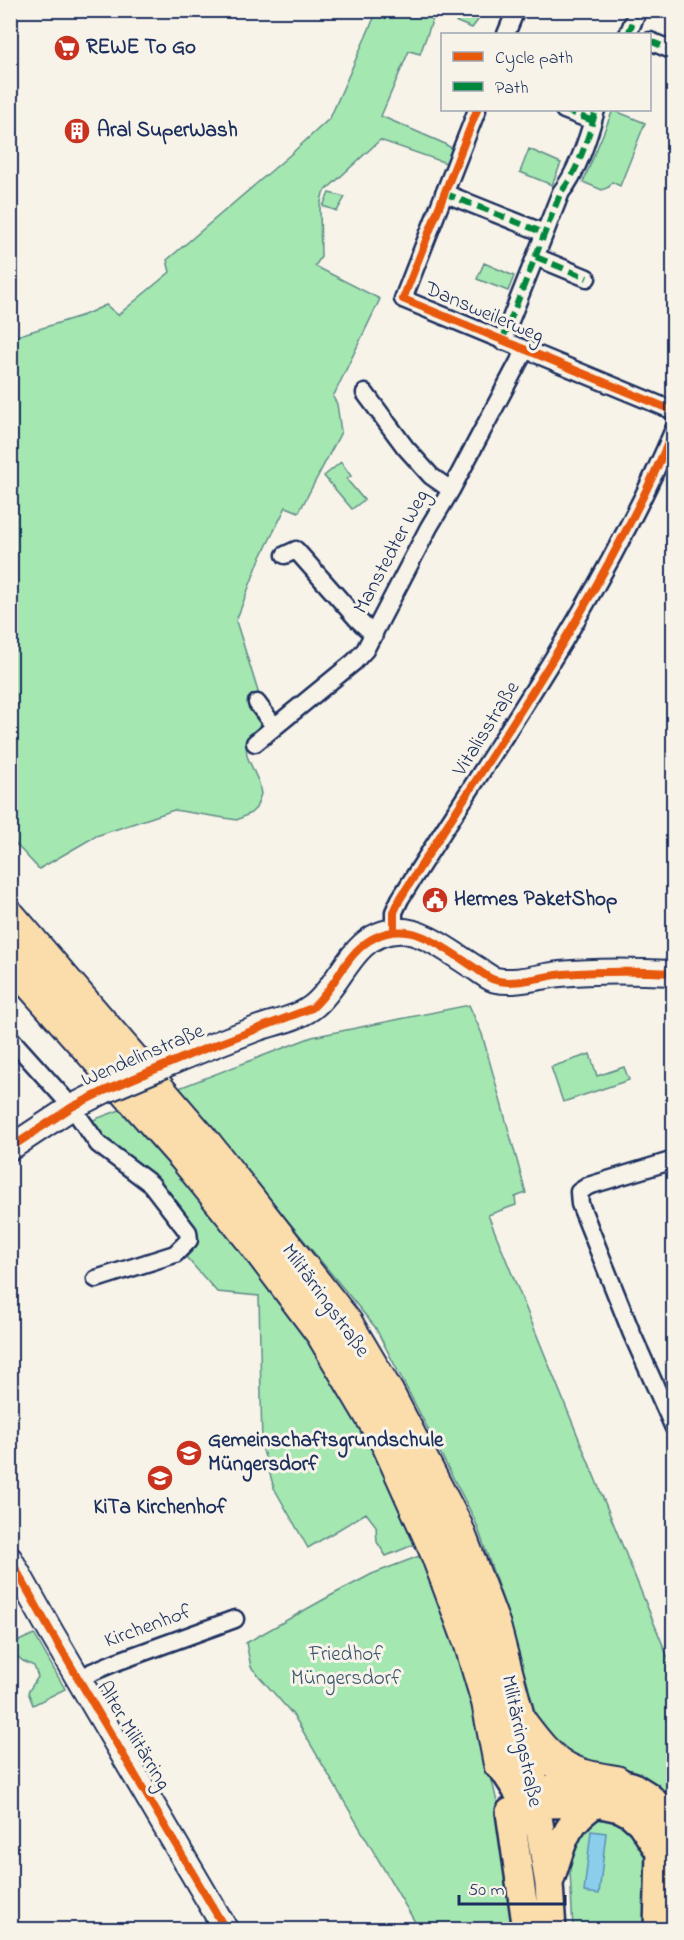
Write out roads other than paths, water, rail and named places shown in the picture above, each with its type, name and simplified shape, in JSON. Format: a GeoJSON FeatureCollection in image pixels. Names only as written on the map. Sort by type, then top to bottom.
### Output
{"type":"FeatureCollection","features":[{"type":"Feature","properties":{"kind":"highway","name":"Militärringstraße"},"geometry":{"type":"LineString","coordinates":[[10,917],[207,1146],[346,1323],[388,1394],[456,1526],[494,1626],[519,1721],[535,1799]]}},
{"type":"Feature","properties":{"kind":"highway","name":"Militärringstraße"},"geometry":{"type":"LineString","coordinates":[[10,960],[184,1156],[249,1236],[322,1333],[388,1444],[436,1551],[470,1642],[488,1702],[500,1764]]}},
{"type":"Feature","properties":{"kind":"highway"},"geometry":{"type":"LineString","coordinates":[[519,1721],[534,1740],[565,1768],[587,1776],[606,1793]]}},
{"type":"Feature","properties":{"kind":"main road"},"geometry":{"type":"LineString","coordinates":[[500,1764],[518,1792],[535,1799]]}},
{"type":"Feature","properties":{"kind":"main road","name":"Militärringstraße"},"geometry":{"type":"LineString","coordinates":[[500,1764],[514,1830],[527,1929]]}},
{"type":"Feature","properties":{"kind":"main road"},"geometry":{"type":"LineString","coordinates":[[514,1830],[524,1811],[535,1799],[550,1789],[606,1793],[632,1786],[648,1796],[659,1807],[666,1831],[660,1851],[658,1929]]}},
{"type":"Feature","properties":{"kind":"main road"},"geometry":{"type":"LineString","coordinates":[[549,1884],[563,1840],[572,1823],[580,1813],[606,1793]]}},
{"type":"Feature","properties":{"kind":"main road","name":"Militärringstraße"},"geometry":{"type":"LineString","coordinates":[[535,1799],[549,1884],[552,1929]]}},
{"type":"Feature","properties":{"kind":"street"},"geometry":{"type":"LineString","coordinates":[[507,33],[516,10]]}},
{"type":"Feature","properties":{"kind":"street"},"geometry":{"type":"LineString","coordinates":[[630,33],[638,10]]}},
{"type":"Feature","properties":{"kind":"street"},"geometry":{"type":"LineString","coordinates":[[651,41],[674,51]]}},
{"type":"Feature","properties":{"kind":"street","name":"Dansweilerweg"},"geometry":{"type":"LineString","coordinates":[[477,111],[403,299],[674,411]]}},
{"type":"Feature","properties":{"kind":"street"},"geometry":{"type":"LineString","coordinates":[[502,341],[561,192],[568,184],[575,168],[594,115],[570,111]]}},
{"type":"Feature","properties":{"kind":"street"},"geometry":{"type":"LineString","coordinates":[[444,193],[544,233]]}},
{"type":"Feature","properties":{"kind":"street"},"geometry":{"type":"LineString","coordinates":[[536,257],[587,278]]}},
{"type":"Feature","properties":{"kind":"street","name":"Manstedter Weg"},"geometry":{"type":"LineString","coordinates":[[255,744],[354,662],[365,650],[525,350]]}},
{"type":"Feature","properties":{"kind":"street","name":"Manstedter Weg"},"geometry":{"type":"LineString","coordinates":[[365,393],[405,447],[435,480],[451,489]]}},
{"type":"Feature","properties":{"kind":"street","name":"Vitalisstraße"},"geometry":{"type":"LineString","coordinates":[[394,931],[394,912],[400,899],[545,672],[620,545],[674,429]]}},
{"type":"Feature","properties":{"kind":"street","name":"Manstedter Weg"},"geometry":{"type":"LineString","coordinates":[[285,555],[296,550],[374,635]]}},
{"type":"Feature","properties":{"kind":"street"},"geometry":{"type":"LineString","coordinates":[[257,703],[274,726]]}},
{"type":"Feature","properties":{"kind":"street"},"geometry":{"type":"LineString","coordinates":[[394,931],[417,933],[494,980],[510,981],[604,971],[674,973]]}},
{"type":"Feature","properties":{"kind":"street","name":"Wendelinstraße"},"geometry":{"type":"LineString","coordinates":[[10,1148],[72,1107],[104,1091],[314,1007],[363,944],[394,931]]}},
{"type":"Feature","properties":{"kind":"street"},"geometry":{"type":"LineString","coordinates":[[10,1038],[72,1107]]}},
{"type":"Feature","properties":{"kind":"street","name":"Wendelinstraße"},"geometry":{"type":"LineString","coordinates":[[72,1107],[98,1144],[151,1184],[188,1232],[189,1240],[176,1254],[96,1279]]}},
{"type":"Feature","properties":{"kind":"street"},"geometry":{"type":"LineString","coordinates":[[674,1160],[588,1186],[579,1192],[580,1204],[632,1334],[674,1428]]}},
{"type":"Feature","properties":{"kind":"street","name":"Alter Militärring"},"geometry":{"type":"LineString","coordinates":[[10,1559],[226,1929]]}},
{"type":"Feature","properties":{"kind":"street","name":"Kirchenhof"},"geometry":{"type":"LineString","coordinates":[[79,1680],[116,1662],[235,1619]]}},
{"type":"Feature","properties":{"kind":"water"},"geometry":{"type":"Polygon","coordinates":[[[591,1831],[606,1833],[599,1894],[584,1892],[591,1831]]]}},
{"type":"Feature","properties":{"kind":"place","name":"REWE To Go"},"geometry":{"type":"Point","coordinates":[67,48]}},
{"type":"Feature","properties":{"kind":"place","name":"Aral SuperWash"},"geometry":{"type":"Point","coordinates":[77,131]}},
{"type":"Feature","properties":{"kind":"place","name":"Hermes PaketShop"},"geometry":{"type":"Point","coordinates":[435,900]}},
{"type":"Feature","properties":{"kind":"place","name":"Gemeinschaftsgrundschule Müngersdorf"},"geometry":{"type":"Point","coordinates":[189,1453]}},
{"type":"Feature","properties":{"kind":"place","name":"KiTa Kirchenhof"},"geometry":{"type":"Point","coordinates":[160,1478]}},
{"type":"Feature","properties":{"kind":"park label","name":"Friedhof Müngersdorf"},"geometry":{"type":"Point","coordinates":[346,1667]}}]}
